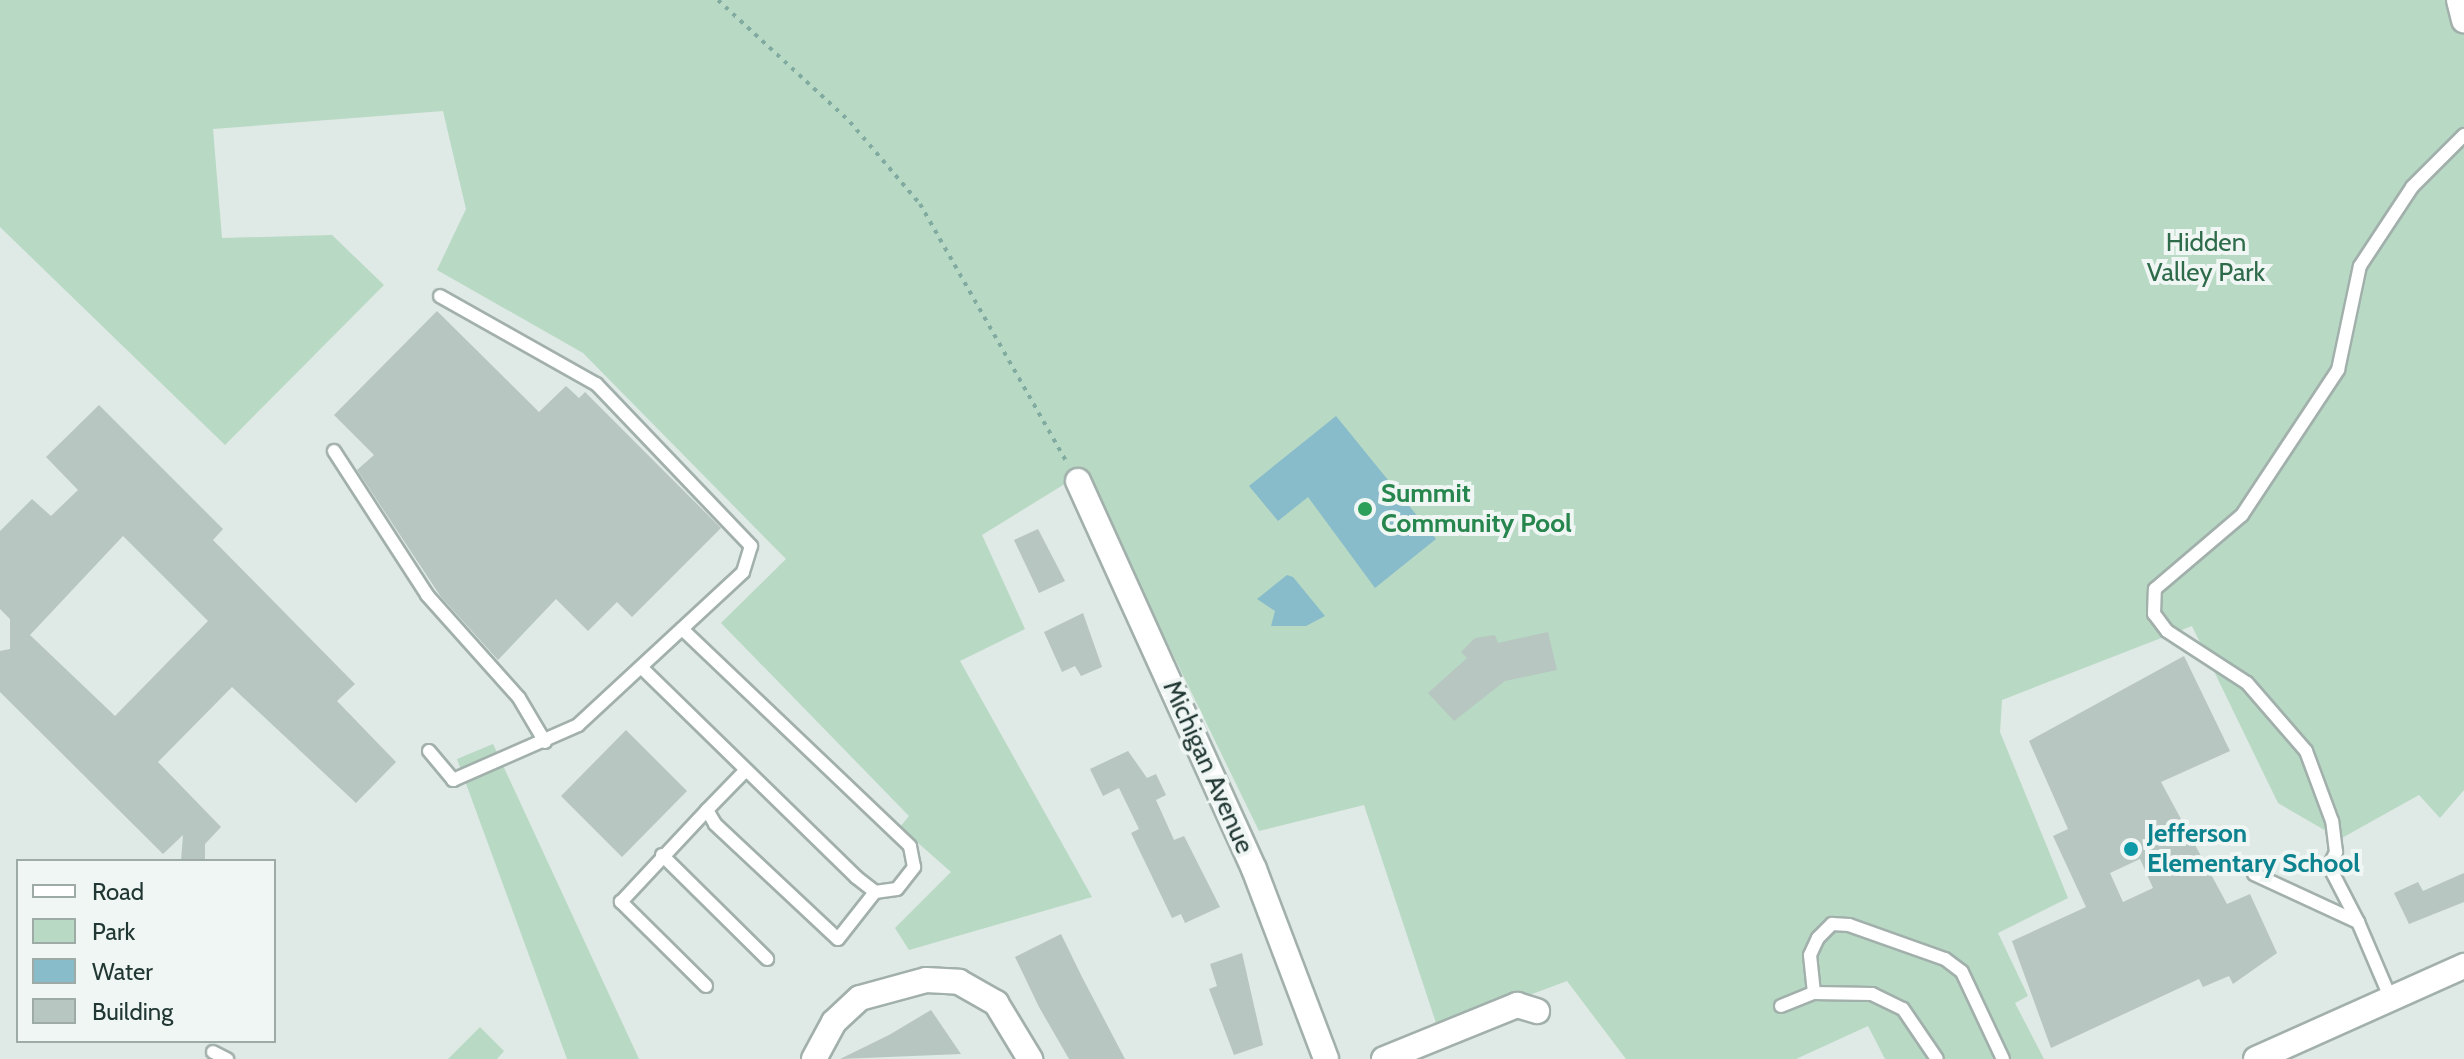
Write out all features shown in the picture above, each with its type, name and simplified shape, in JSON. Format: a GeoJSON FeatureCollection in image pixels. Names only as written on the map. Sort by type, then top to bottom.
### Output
{"type":"FeatureCollection","features":[{"type":"Feature","properties":{"kind":"street"},"geometry":{"type":"LineString","coordinates":[[2459,0],[2464,20]]}},
{"type":"Feature","properties":{"kind":"street","name":"Michigan Avenue"},"geometry":{"type":"LineString","coordinates":[[1078,481],[1254,869],[1326,1059]]}},
{"type":"Feature","properties":{"kind":"street"},"geometry":{"type":"LineString","coordinates":[[2256,1059],[2464,966]]}},
{"type":"Feature","properties":{"kind":"street"},"geometry":{"type":"LineString","coordinates":[[814,1059],[834,1022],[860,998],[926,980],[959,982],[996,1003],[1030,1059]]}},
{"type":"Feature","properties":{"kind":"street"},"geometry":{"type":"LineString","coordinates":[[1384,1059],[1517,1005],[1537,1011]]}},
{"type":"Feature","properties":{"kind":"lane"},"geometry":{"type":"LineString","coordinates":[[2390,997],[2358,922],[2329,866],[2336,852],[2332,821],[2306,751],[2247,683],[2167,631],[2154,614],[2155,589],[2242,515],[2338,370],[2360,266],[2412,187],[2464,135]]}},
{"type":"Feature","properties":{"kind":"lane"},"geometry":{"type":"LineString","coordinates":[[429,751],[453,780],[578,725],[643,669],[743,572],[751,546],[596,384],[440,296]]}},
{"type":"Feature","properties":{"kind":"lane"},"geometry":{"type":"LineString","coordinates":[[334,451],[427,595],[519,698],[545,742]]}},
{"type":"Feature","properties":{"kind":"lane"},"geometry":{"type":"LineString","coordinates":[[682,629],[910,846],[914,867],[897,889],[875,892],[838,939],[707,810]]}},
{"type":"Feature","properties":{"kind":"lane"},"geometry":{"type":"LineString","coordinates":[[643,669],[875,892]]}},
{"type":"Feature","properties":{"kind":"lane"},"geometry":{"type":"LineString","coordinates":[[706,986],[621,902],[662,855],[746,770]]}},
{"type":"Feature","properties":{"kind":"lane"},"geometry":{"type":"LineString","coordinates":[[662,855],[767,959]]}},
{"type":"Feature","properties":{"kind":"lane"},"geometry":{"type":"LineString","coordinates":[[2254,874],[2358,922]]}},
{"type":"Feature","properties":{"kind":"lane"},"geometry":{"type":"LineString","coordinates":[[1814,993],[1810,955],[1818,938],[1832,924],[1849,925],[1945,959],[1962,972],[2003,1059]]}},
{"type":"Feature","properties":{"kind":"lane"},"geometry":{"type":"LineString","coordinates":[[1781,1006],[1814,993],[1872,994],[1903,1009],[1937,1059]]}},
{"type":"Feature","properties":{"kind":"lane"},"geometry":{"type":"LineString","coordinates":[[213,1052],[227,1059]]}},
{"type":"Feature","properties":{"kind":"path"},"geometry":{"type":"LineString","coordinates":[[718,0],[850,122],[920,204],[1078,481]]}},
{"type":"Feature","properties":{"kind":"green space","name":"Hidden Valley Park"},"geometry":{"type":"Polygon","coordinates":[[[0,0],[2464,0],[2464,790],[2440,818],[2419,795],[2340,839],[2278,803],[2192,626],[2002,700],[2000,732],[2068,898],[1998,933],[2028,996],[2015,1003],[2044,1059],[1885,1059],[1868,1026],[1796,1059],[1626,1059],[1567,981],[1438,1029],[1364,805],[1259,831],[1084,472],[982,535],[1025,629],[960,661],[1092,897],[909,950],[895,928],[951,872],[900,827],[909,816],[721,623],[786,559],[583,353],[437,270],[466,209],[443,111],[213,129],[222,238],[332,235],[384,285],[225,445],[0,227],[0,0]]]}},
{"type":"Feature","properties":{"kind":"green space"},"geometry":{"type":"Polygon","coordinates":[[[493,744],[639,1059],[567,1059],[457,759],[493,744]]]}},
{"type":"Feature","properties":{"kind":"green space"},"geometry":{"type":"Polygon","coordinates":[[[480,1027],[504,1051],[497,1059],[448,1059],[480,1027]]]}},
{"type":"Feature","properties":{"kind":"water","name":"Summit Community Pool"},"geometry":{"type":"Polygon","coordinates":[[[1336,416],[1436,539],[1375,588],[1308,497],[1278,521],[1249,486],[1336,416]]]}},
{"type":"Feature","properties":{"kind":"water"},"geometry":{"type":"Polygon","coordinates":[[[1287,575],[1293,577],[1325,616],[1306,626],[1271,626],[1275,611],[1257,599],[1287,575]]]}},
{"type":"Feature","properties":{"kind":"building"},"geometry":{"type":"Polygon","coordinates":[[[437,311],[539,412],[566,386],[579,398],[585,392],[721,528],[632,617],[617,602],[588,631],[556,599],[498,660],[441,597],[357,470],[374,455],[334,415],[437,311]]]}},
{"type":"Feature","properties":{"kind":"building"},"geometry":{"type":"Polygon","coordinates":[[[99,405],[223,529],[213,540],[355,684],[337,701],[396,762],[356,803],[232,687],[158,762],[221,827],[205,844],[205,859],[181,859],[183,835],[163,854],[0,692],[0,651],[10,649],[10,619],[0,609],[0,531],[32,499],[51,516],[78,490],[46,457],[99,405]],[[123,536],[30,635],[115,716],[208,621],[123,536]]]}},
{"type":"Feature","properties":{"kind":"building"},"geometry":{"type":"Polygon","coordinates":[[[1038,529],[1065,581],[1039,593],[1014,540],[1038,529]]]}},
{"type":"Feature","properties":{"kind":"building"},"geometry":{"type":"Polygon","coordinates":[[[1083,613],[1102,667],[1081,676],[1075,666],[1062,672],[1044,632],[1083,613]]]}},
{"type":"Feature","properties":{"kind":"building"},"geometry":{"type":"Polygon","coordinates":[[[1548,632],[1557,670],[1505,681],[1454,721],[1428,693],[1467,658],[1461,652],[1475,638],[1495,635],[1498,643],[1548,632]]]}},
{"type":"Feature","properties":{"kind":"building","name":"Jefferson Elementary School"},"geometry":{"type":"Polygon","coordinates":[[[2184,656],[2230,751],[2161,782],[2227,904],[2250,894],[2277,953],[2233,984],[2229,976],[2203,987],[2199,979],[2051,1048],[2012,941],[2086,907],[2053,836],[2068,829],[2029,741],[2184,656]],[[2140,859],[2110,873],[2123,902],[2153,888],[2140,859]]]}},
{"type":"Feature","properties":{"kind":"building"},"geometry":{"type":"Polygon","coordinates":[[[626,730],[687,791],[622,857],[561,796],[626,730]]]}},
{"type":"Feature","properties":{"kind":"building"},"geometry":{"type":"Polygon","coordinates":[[[1128,751],[1147,778],[1156,774],[1166,795],[1156,800],[1174,840],[1184,836],[1220,907],[1185,923],[1181,914],[1172,918],[1131,833],[1139,829],[1119,788],[1103,796],[1090,769],[1128,751]]]}},
{"type":"Feature","properties":{"kind":"building"},"geometry":{"type":"Polygon","coordinates":[[[2464,873],[2464,902],[2409,924],[2394,893],[2418,882],[2423,891],[2464,873]]]}},
{"type":"Feature","properties":{"kind":"building"},"geometry":{"type":"Polygon","coordinates":[[[1061,934],[1125,1059],[1069,1059],[1039,1007],[1015,957],[1061,934]]]}},
{"type":"Feature","properties":{"kind":"building"},"geometry":{"type":"Polygon","coordinates":[[[1242,953],[1263,1045],[1234,1055],[1209,989],[1217,986],[1210,964],[1242,953]]]}},
{"type":"Feature","properties":{"kind":"building"},"geometry":{"type":"Polygon","coordinates":[[[931,1010],[961,1054],[840,1059],[889,1035],[931,1010]]]}},
{"type":"Feature","properties":{"kind":"place","name":"Summit Community Pool"},"geometry":{"type":"Point","coordinates":[1365,509]}},
{"type":"Feature","properties":{"kind":"place","name":"Jefferson Elementary School"},"geometry":{"type":"Point","coordinates":[2131,849]}}]}
